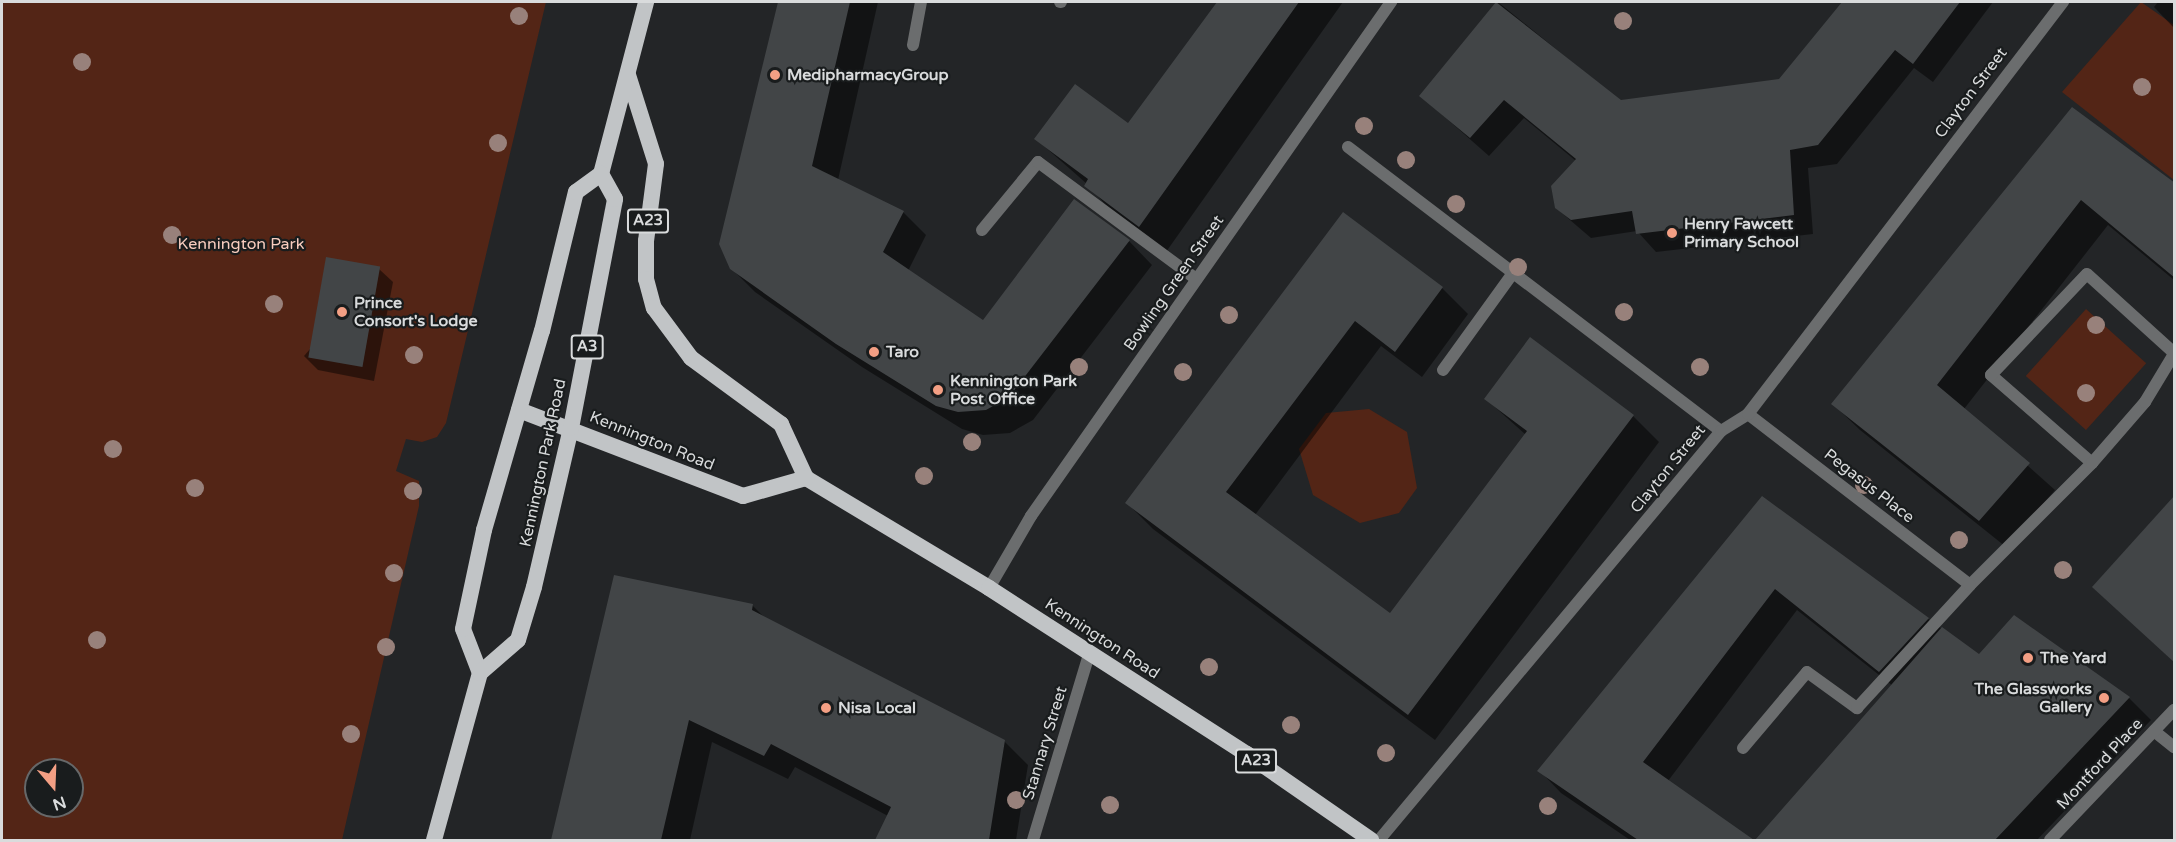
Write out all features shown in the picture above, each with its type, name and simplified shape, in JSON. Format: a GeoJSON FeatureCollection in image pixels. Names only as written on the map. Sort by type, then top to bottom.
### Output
{"type":"FeatureCollection","features":[{"type":"Feature","properties":{"kind":"highway"},"geometry":{"type":"LineString","coordinates":[[601,174],[646,2]]}},
{"type":"Feature","properties":{"kind":"highway","name":"A23"},"geometry":{"type":"LineString","coordinates":[[628,75],[656,164],[646,241],[646,279],[654,308],[691,358],[781,424],[806,478]]}},
{"type":"Feature","properties":{"kind":"highway","name":"Kennington Park Road"},"geometry":{"type":"LineString","coordinates":[[601,174],[615,199],[571,428],[518,640],[480,673],[463,629],[484,530],[519,410],[576,192],[601,174]]}},
{"type":"Feature","properties":{"kind":"highway","name":"Kennington Road"},"geometry":{"type":"LineString","coordinates":[[519,410],[571,428],[743,496],[806,478],[990,588],[1247,754],[1371,840]]}},
{"type":"Feature","properties":{"kind":"highway"},"geometry":{"type":"LineString","coordinates":[[434,840],[480,673]]}},
{"type":"Feature","properties":{"kind":"street"},"geometry":{"type":"LineString","coordinates":[[913,45],[921,2]]}},
{"type":"Feature","properties":{"kind":"street","name":"Bowling Green Street"},"geometry":{"type":"LineString","coordinates":[[990,588],[1031,516],[1391,2]]}},
{"type":"Feature","properties":{"kind":"street","name":"Clayton Street"},"geometry":{"type":"LineString","coordinates":[[1379,840],[1721,431],[1748,414],[2063,2]]}},
{"type":"Feature","properties":{"kind":"street"},"geometry":{"type":"LineString","coordinates":[[1348,147],[1721,431]]}},
{"type":"Feature","properties":{"kind":"street"},"geometry":{"type":"LineString","coordinates":[[982,230],[1038,162],[1196,279]]}},
{"type":"Feature","properties":{"kind":"street"},"geometry":{"type":"LineString","coordinates":[[1443,370],[1513,273]]}},
{"type":"Feature","properties":{"kind":"street"},"geometry":{"type":"LineString","coordinates":[[1743,748],[1808,672],[1857,708],[1970,585],[2092,463],[2145,402],[2175,353],[2087,274],[1991,375],[2092,463]]}},
{"type":"Feature","properties":{"kind":"street","name":"Pegasus Place"},"geometry":{"type":"LineString","coordinates":[[1748,414],[1970,585]]}},
{"type":"Feature","properties":{"kind":"street","name":"Stannary Street"},"geometry":{"type":"LineString","coordinates":[[1033,840],[1089,654]]}},
{"type":"Feature","properties":{"kind":"street","name":"Montford Place"},"geometry":{"type":"LineString","coordinates":[[2050,840],[2175,710]]}},
{"type":"Feature","properties":{"kind":"street"},"geometry":{"type":"LineString","coordinates":[[2154,731],[2175,747]]}},
{"type":"Feature","properties":{"kind":"green space","name":"Kennington Park"},"geometry":{"type":"Polygon","coordinates":[[[2,2],[546,2],[446,423],[437,437],[422,442],[406,439],[396,471],[419,481],[419,506],[342,840],[2,840],[2,2]]]}},
{"type":"Feature","properties":{"kind":"green space"},"geometry":{"type":"Polygon","coordinates":[[[2141,2],[2174,25],[2174,180],[2062,92],[2141,2]]]}},
{"type":"Feature","properties":{"kind":"green space"},"geometry":{"type":"Polygon","coordinates":[[[2086,309],[2146,363],[2086,430],[2026,376],[2086,309]]]}},
{"type":"Feature","properties":{"kind":"green space"},"geometry":{"type":"Polygon","coordinates":[[[1369,409],[1407,432],[1417,488],[1399,513],[1360,523],[1313,495],[1299,449],[1326,413],[1369,409]]]}},
{"type":"Feature","properties":{"kind":"building"},"geometry":{"type":"Polygon","coordinates":[[[778,2],[850,2],[812,166],[904,211],[883,252],[983,320],[1074,199],[1130,240],[1009,397],[986,410],[958,412],[936,406],[836,344],[730,269],[719,244],[778,2]]]}},
{"type":"Feature","properties":{"kind":"building"},"geometry":{"type":"Polygon","coordinates":[[[1217,2],[1299,2],[1139,227],[1084,186],[1088,179],[1034,139],[1075,84],[1128,123],[1217,2]]]}},
{"type":"Feature","properties":{"kind":"building"},"geometry":{"type":"Polygon","coordinates":[[[1496,2],[1621,100],[1779,79],[1842,2],[1960,2],[1913,64],[1895,50],[1818,145],[1790,150],[1794,215],[1636,234],[1632,211],[1571,220],[1555,208],[1551,186],[1576,159],[1504,100],[1470,138],[1419,96],[1496,2]]]}},
{"type":"Feature","properties":{"kind":"building"},"geometry":{"type":"Polygon","coordinates":[[[2072,107],[2175,183],[2175,278],[2081,200],[1937,385],[2030,463],[1979,521],[1831,404],[2072,107]]]}},
{"type":"Feature","properties":{"kind":"building"},"geometry":{"type":"Polygon","coordinates":[[[1343,212],[1443,287],[1395,352],[1355,321],[1226,492],[1390,613],[1527,431],[1484,399],[1530,337],[1634,415],[1408,715],[1125,503],[1343,212]]]}},
{"type":"Feature","properties":{"kind":"building","name":"Prince Consort's Lodge"},"geometry":{"type":"Polygon","coordinates":[[[326,257],[380,267],[362,367],[308,357],[326,257]]]}},
{"type":"Feature","properties":{"kind":"building"},"geometry":{"type":"Polygon","coordinates":[[[2175,495],[2175,663],[2092,587],[2175,495]]]}},
{"type":"Feature","properties":{"kind":"building"},"geometry":{"type":"Polygon","coordinates":[[[1762,496],[1929,618],[1879,672],[1775,589],[1643,762],[1754,840],[1638,840],[1537,771],[1762,496]]]}},
{"type":"Feature","properties":{"kind":"building"},"geometry":{"type":"Polygon","coordinates":[[[614,575],[753,604],[752,610],[1005,740],[989,840],[875,840],[891,807],[771,744],[764,756],[689,720],[661,840],[551,840],[614,575]]]}},
{"type":"Feature","properties":{"kind":"building"},"geometry":{"type":"Polygon","coordinates":[[[2014,615],[2130,697],[1995,840],[1755,840],[1942,627],[1979,654],[2014,615]]]}},
{"type":"Feature","properties":{"kind":"place","name":"MedipharmacyGroup"},"geometry":{"type":"Point","coordinates":[775,75]}},
{"type":"Feature","properties":{"kind":"place","name":"Henry Fawcett Primary School"},"geometry":{"type":"Point","coordinates":[1672,233]}},
{"type":"Feature","properties":{"kind":"place","name":"Prince Consort's Lodge"},"geometry":{"type":"Point","coordinates":[342,312]}},
{"type":"Feature","properties":{"kind":"place","name":"Taro"},"geometry":{"type":"Point","coordinates":[874,352]}},
{"type":"Feature","properties":{"kind":"place","name":"Kennington Park Post Office"},"geometry":{"type":"Point","coordinates":[938,390]}},
{"type":"Feature","properties":{"kind":"place","name":"The Yard"},"geometry":{"type":"Point","coordinates":[2028,658]}},
{"type":"Feature","properties":{"kind":"place","name":"The Glassworks Gallery"},"geometry":{"type":"Point","coordinates":[2104,698]}},
{"type":"Feature","properties":{"kind":"place","name":"Nisa Local"},"geometry":{"type":"Point","coordinates":[826,708]}}]}
